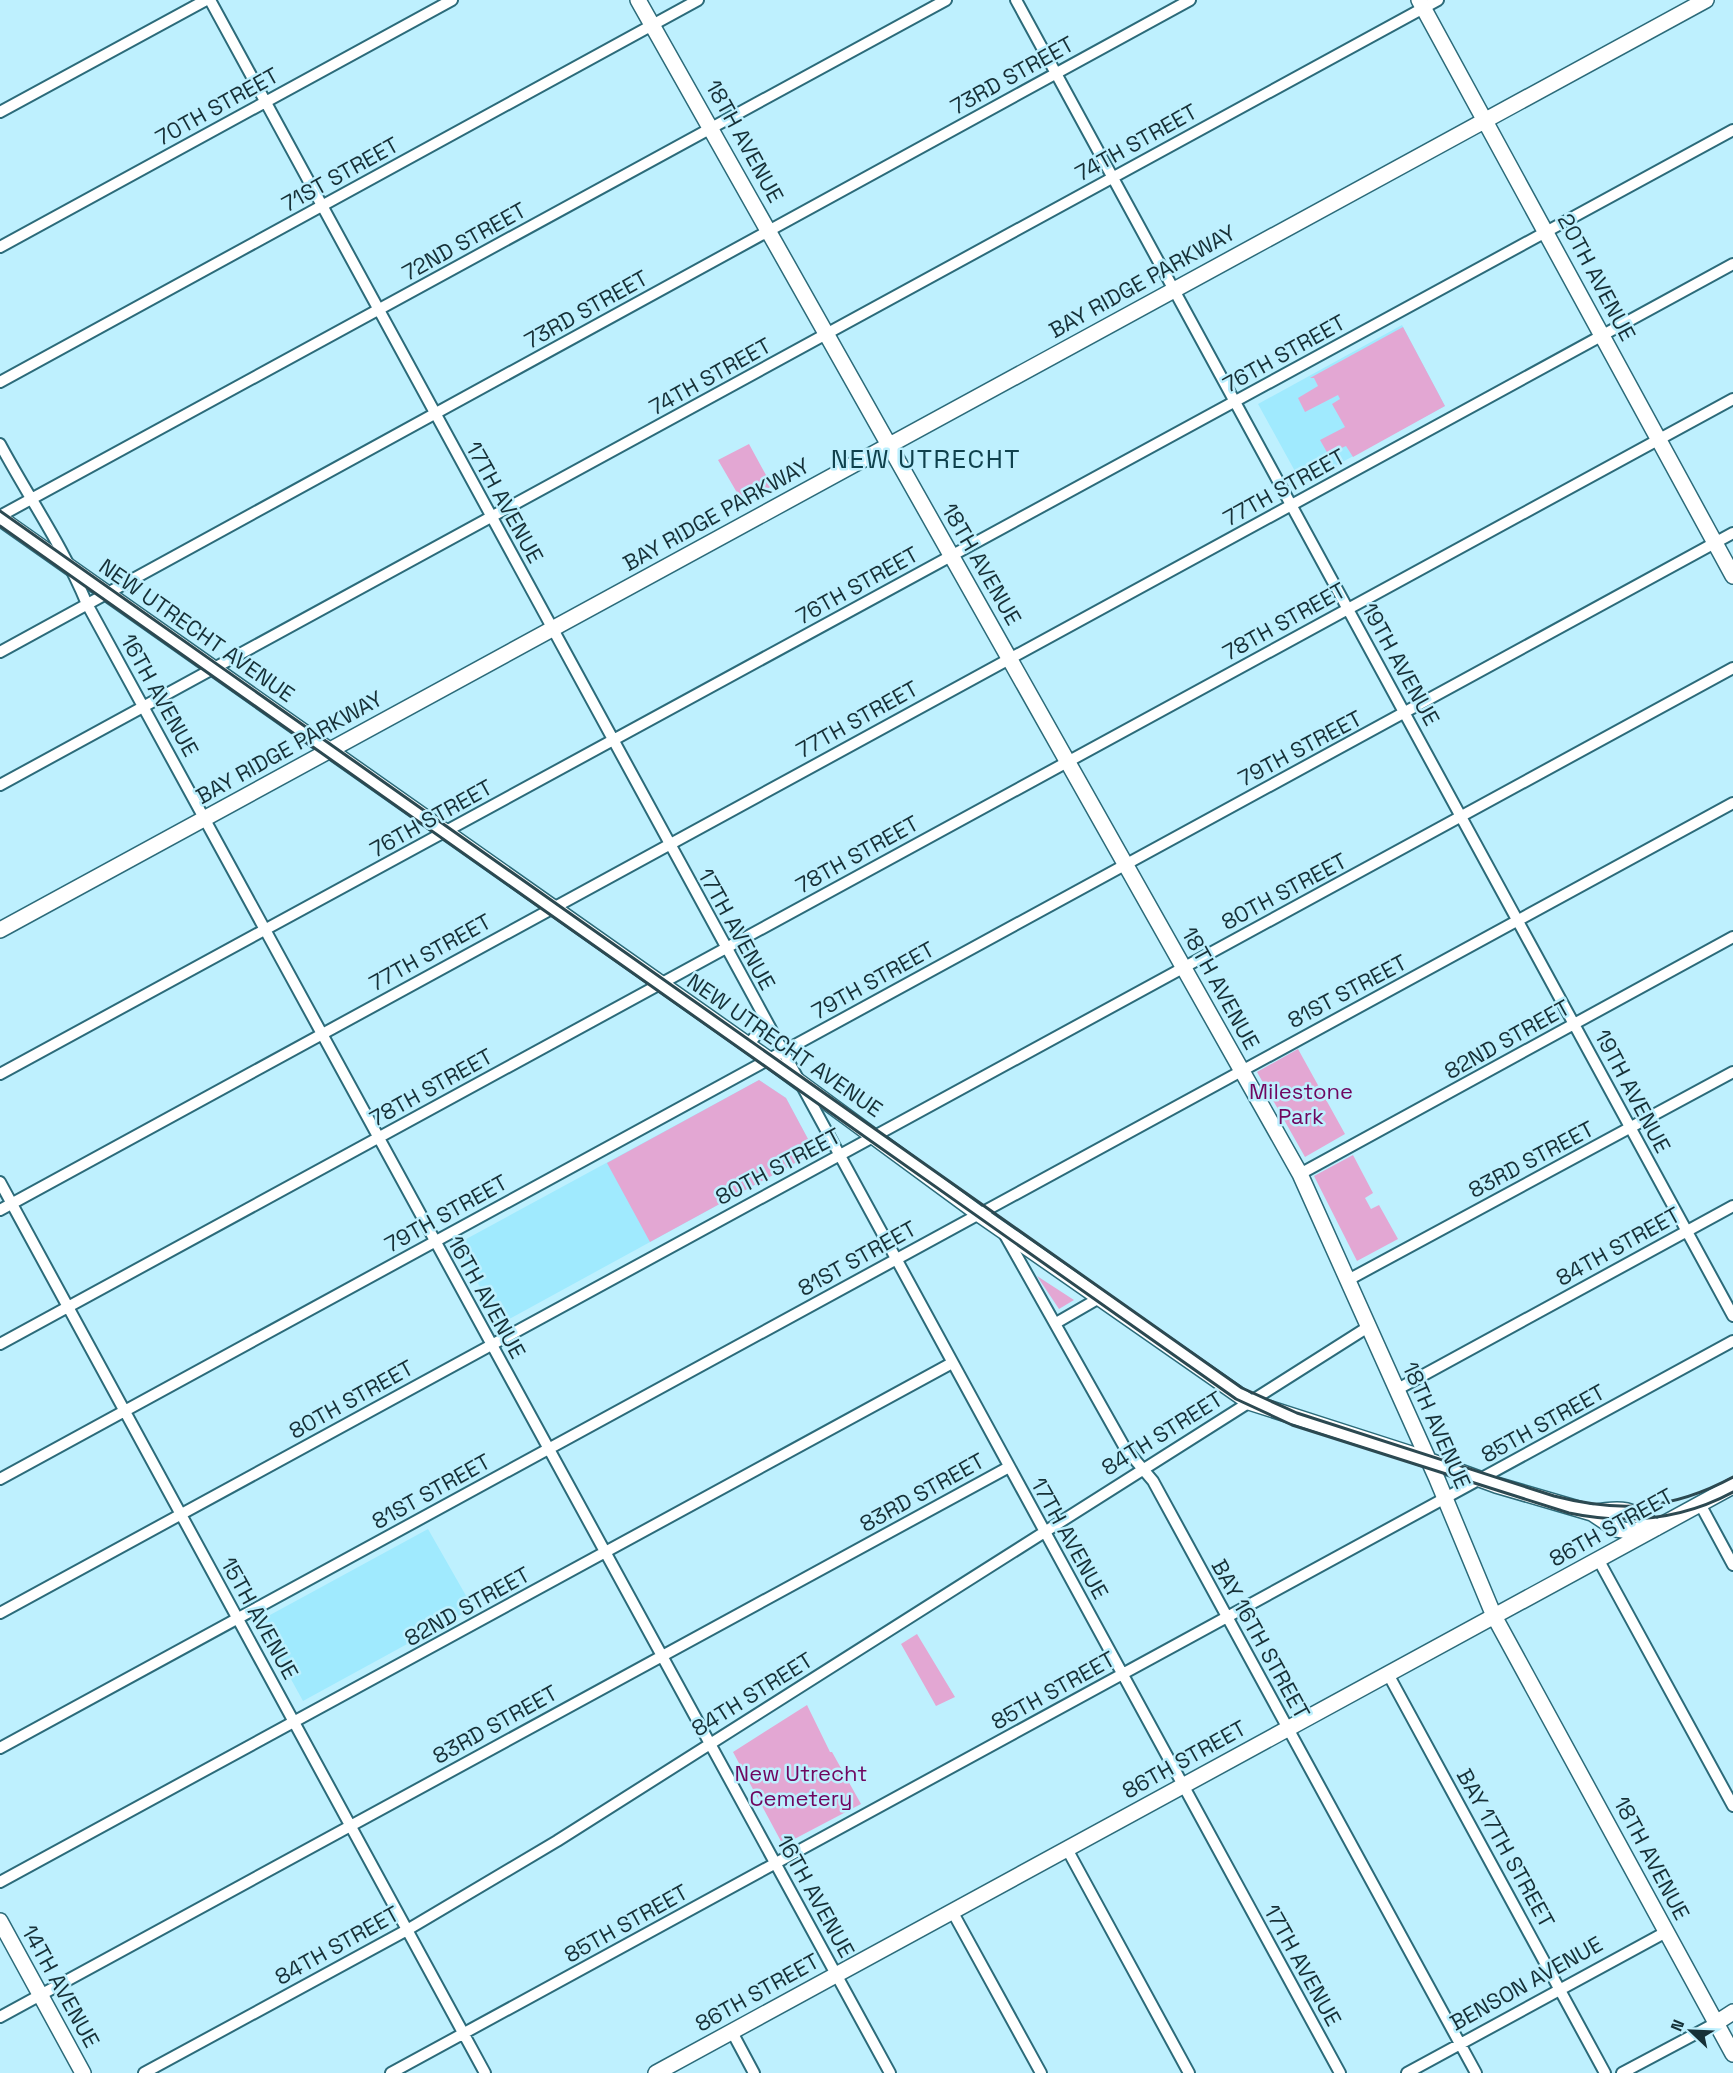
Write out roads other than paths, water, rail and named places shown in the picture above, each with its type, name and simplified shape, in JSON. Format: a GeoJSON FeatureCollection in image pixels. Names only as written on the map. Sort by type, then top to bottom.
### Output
{"type":"FeatureCollection","features":[{"type":"Feature","properties":{"kind":"street","name":"17TH AVENUE"},"geometry":{"type":"LineString","coordinates":[[208,0],[1340,2073]]}},
{"type":"Feature","properties":{"kind":"street"},"geometry":{"type":"LineString","coordinates":[[0,112],[208,0]]}},
{"type":"Feature","properties":{"kind":"street","name":"70TH STREET"},"geometry":{"type":"LineString","coordinates":[[0,247],[452,0]]}},
{"type":"Feature","properties":{"kind":"street","name":"18TH AVENUE"},"geometry":{"type":"LineString","coordinates":[[638,0],[1300,1174],[1445,1498],[1494,1616],[1733,2054]]}},
{"type":"Feature","properties":{"kind":"street","name":"71ST STREET"},"geometry":{"type":"LineString","coordinates":[[0,382],[698,0]]}},
{"type":"Feature","properties":{"kind":"street","name":"72ND STREET"},"geometry":{"type":"LineString","coordinates":[[0,517],[946,0]]}},
{"type":"Feature","properties":{"kind":"street","name":"19TH AVENUE"},"geometry":{"type":"LineString","coordinates":[[1016,0],[1733,1316]]}},
{"type":"Feature","properties":{"kind":"street","name":"73RD STREET"},"geometry":{"type":"LineString","coordinates":[[0,651],[1190,0]]}},
{"type":"Feature","properties":{"kind":"street","name":"74TH STREET"},"geometry":{"type":"LineString","coordinates":[[0,785],[828,334],[1421,4],[1438,0]]}},
{"type":"Feature","properties":{"kind":"street","name":"BAY RIDGE PARKWAY"},"geometry":{"type":"LineString","coordinates":[[0,930],[1706,0]]}},
{"type":"Feature","properties":{"kind":"street","name":"20TH AVENUE"},"geometry":{"type":"LineString","coordinates":[[1421,4],[1733,576]]}},
{"type":"Feature","properties":{"kind":"street","name":"76TH STREET"},"geometry":{"type":"LineString","coordinates":[[0,1074],[1733,130]]}},
{"type":"Feature","properties":{"kind":"street","name":"77TH STREET"},"geometry":{"type":"LineString","coordinates":[[0,1210],[1733,264]]}},
{"type":"Feature","properties":{"kind":"street","name":"78TH STREET"},"geometry":{"type":"LineString","coordinates":[[0,1344],[1733,399]]}},
{"type":"Feature","properties":{"kind":"street","name":"16TH AVENUE"},"geometry":{"type":"LineString","coordinates":[[0,444],[30,500],[38,507],[74,571],[87,604],[145,706],[490,1344],[890,2073]]}},
{"type":"Feature","properties":{"kind":"street","name":"NEW UTRECHT AVENUE"},"geometry":{"type":"LineString","coordinates":[[0,517],[551,909],[768,1059],[979,1214],[1249,1402],[1479,1479],[1592,1514],[1609,1509],[1642,1514],[1656,1528]]}},
{"type":"Feature","properties":{"kind":"street","name":"79TH STREET"},"geometry":{"type":"LineString","coordinates":[[0,1479],[1733,533]]}},
{"type":"Feature","properties":{"kind":"street","name":"80TH STREET"},"geometry":{"type":"LineString","coordinates":[[0,1613],[1733,668]]}},
{"type":"Feature","properties":{"kind":"street","name":"81ST STREET"},"geometry":{"type":"LineString","coordinates":[[0,1748],[1733,803]]}},
{"type":"Feature","properties":{"kind":"street","name":"82ND STREET"},"geometry":{"type":"LineString","coordinates":[[1300,1174],[1733,937]]}},
{"type":"Feature","properties":{"kind":"street","name":"17TH AVENUE"},"geometry":{"type":"LineString","coordinates":[[748,1045],[767,1022]]}},
{"type":"Feature","properties":{"kind":"street","name":"83RD STREET"},"geometry":{"type":"LineString","coordinates":[[1348,1280],[1733,1071]]}},
{"type":"Feature","properties":{"kind":"street","name":"15TH AVENUE"},"geometry":{"type":"LineString","coordinates":[[0,1182],[485,2073]]}},
{"type":"Feature","properties":{"kind":"street","name":"84TH STREET"},"geometry":{"type":"LineString","coordinates":[[1396,1390],[1733,1206]]}},
{"type":"Feature","properties":{"kind":"street","name":"BAY 16TH STREET"},"geometry":{"type":"LineString","coordinates":[[1002,1230],[1125,1448],[1153,1481],[1476,2073]]}},
{"type":"Feature","properties":{"kind":"street"},"geometry":{"type":"LineString","coordinates":[[1056,1323],[1101,1297]]}},
{"type":"Feature","properties":{"kind":"street","name":"84TH STREET"},"geometry":{"type":"LineString","coordinates":[[144,2073],[407,1930],[557,1842],[1368,1327]]}},
{"type":"Feature","properties":{"kind":"street","name":"85TH STREET"},"geometry":{"type":"LineString","coordinates":[[391,2073],[1733,1341]]}},
{"type":"Feature","properties":{"kind":"street","name":"82ND STREET"},"geometry":{"type":"LineString","coordinates":[[0,1882],[952,1363]]}},
{"type":"Feature","properties":{"kind":"street","name":"83RD STREET"},"geometry":{"type":"LineString","coordinates":[[0,2017],[1009,1467]]}},
{"type":"Feature","properties":{"kind":"street","name":"86TH STREET"},"geometry":{"type":"LineString","coordinates":[[656,2073],[1733,1486]]}},
{"type":"Feature","properties":{"kind":"street"},"geometry":{"type":"LineString","coordinates":[[1700,1504],[1733,1564]]}},
{"type":"Feature","properties":{"kind":"street"},"geometry":{"type":"LineString","coordinates":[[1598,1559],[1733,1806]]}},
{"type":"Feature","properties":{"kind":"street","name":"BAY 17TH STREET"},"geometry":{"type":"LineString","coordinates":[[1388,1674],[1605,2073]]}},
{"type":"Feature","properties":{"kind":"street"},"geometry":{"type":"LineString","coordinates":[[1066,1849],[1189,2073]]}},
{"type":"Feature","properties":{"kind":"street"},"geometry":{"type":"LineString","coordinates":[[952,1911],[1041,2073]]}},
{"type":"Feature","properties":{"kind":"street","name":"14TH AVENUE"},"geometry":{"type":"LineString","coordinates":[[0,1921],[83,2073]]}},
{"type":"Feature","properties":{"kind":"street","name":"BENSON AVENUE"},"geometry":{"type":"LineString","coordinates":[[1407,2073],[1666,1932]]}},
{"type":"Feature","properties":{"kind":"street"},"geometry":{"type":"LineString","coordinates":[[1622,2073],[1733,2012]]}},
{"type":"Feature","properties":{"kind":"street"},"geometry":{"type":"LineString","coordinates":[[732,2032],[754,2073]]}},
{"type":"Feature","properties":{"kind":"railway"},"geometry":{"type":"LineString","coordinates":[[0,511],[1242,1388],[1297,1413],[1554,1496],[1578,1501],[1624,1506],[1667,1502],[1711,1488],[1733,1477]]}},
{"type":"Feature","properties":{"kind":"railway"},"geometry":{"type":"LineString","coordinates":[[0,526],[1236,1399],[1292,1425],[1569,1513],[1590,1517],[1653,1518],[1693,1509],[1733,1492]]}},
{"type":"Feature","properties":{"kind":"district","name":"NEW UTRECHT"},"geometry":{"type":"Point","coordinates":[926,459]}},
{"type":"Feature","properties":{"kind":"park label","name":"Milestone Park"},"geometry":{"type":"Point","coordinates":[1301,1104]}},
{"type":"Feature","properties":{"kind":"park label","name":"New Utrecht Cemetery"},"geometry":{"type":"Point","coordinates":[801,1786]}}]}
